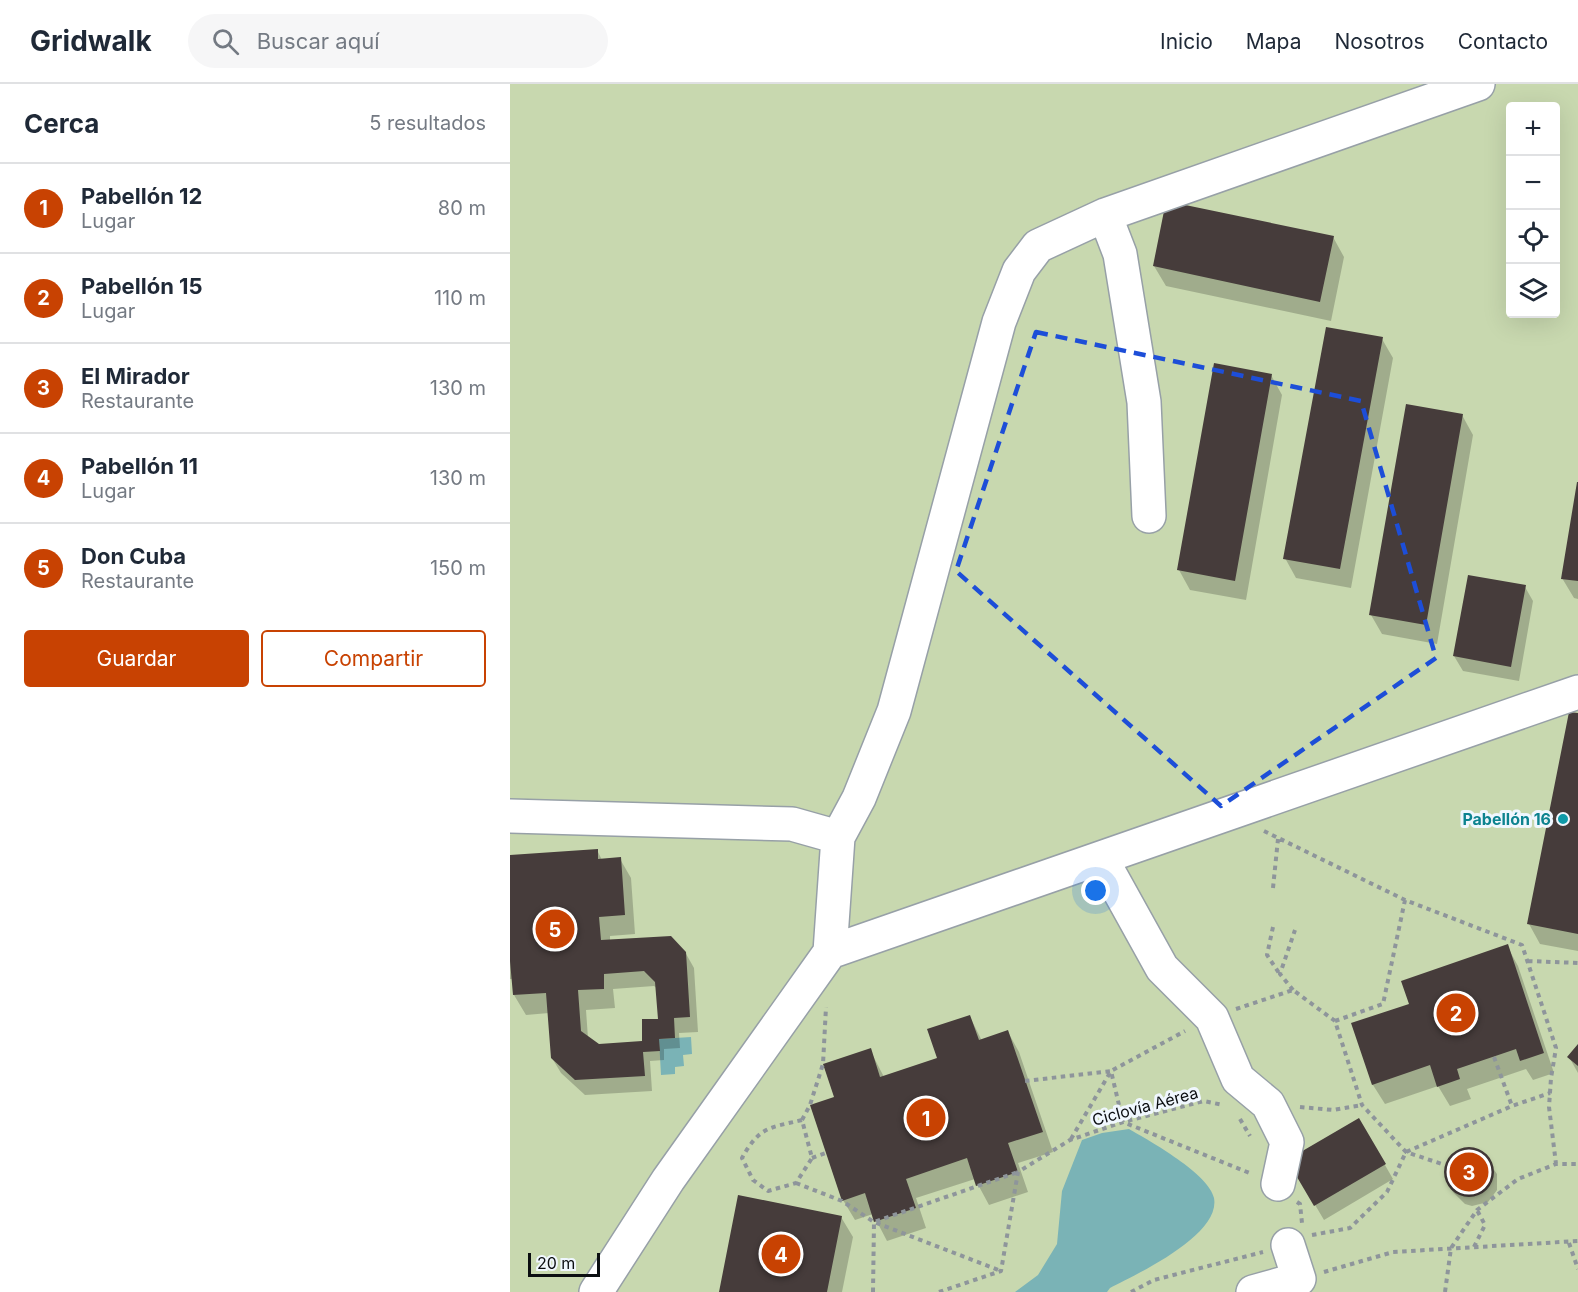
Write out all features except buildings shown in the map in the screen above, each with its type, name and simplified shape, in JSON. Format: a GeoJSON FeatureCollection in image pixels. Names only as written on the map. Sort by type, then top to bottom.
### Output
{"type":"FeatureCollection","features":[{"type":"Feature","properties":{"kind":"lane"},"geometry":{"type":"LineString","coordinates":[[596,1292],[668,1180],[830,952],[838,837],[859,798],[894,711],[999,322],[1019,271],[1038,246],[1105,215],[1478,84]]}},
{"type":"Feature","properties":{"kind":"lane"},"geometry":{"type":"LineString","coordinates":[[1105,215],[1120,254],[1144,402],[1149,516]]}},
{"type":"Feature","properties":{"kind":"lane"},"geometry":{"type":"LineString","coordinates":[[830,952],[1578,692]]}},
{"type":"Feature","properties":{"kind":"lane"},"geometry":{"type":"LineString","coordinates":[[510,816],[792,824],[838,837]]}},
{"type":"Feature","properties":{"kind":"lane"},"geometry":{"type":"LineString","coordinates":[[1101,858],[1162,968],[1212,1018],[1238,1079],[1268,1104],[1287,1142],[1278,1184]]}},
{"type":"Feature","properties":{"kind":"lane"},"geometry":{"type":"LineString","coordinates":[[1253,1292],[1299,1279],[1294,1242]]}},
{"type":"Feature","properties":{"kind":"path"},"geometry":{"type":"LineString","coordinates":[[1229,813],[1405,900],[1522,945],[1556,1048],[1549,1107],[1556,1164]]}},
{"type":"Feature","properties":{"kind":"path"},"geometry":{"type":"LineString","coordinates":[[1274,888],[1278,839]]}},
{"type":"Feature","properties":{"kind":"path"},"geometry":{"type":"LineString","coordinates":[[1335,1021],[1383,1004],[1405,900]]}},
{"type":"Feature","properties":{"kind":"path"},"geometry":{"type":"LineString","coordinates":[[1273,927],[1267,955],[1293,990]]}},
{"type":"Feature","properties":{"kind":"path"},"geometry":{"type":"LineString","coordinates":[[1280,974],[1295,930]]}},
{"type":"Feature","properties":{"kind":"path"},"geometry":{"type":"LineString","coordinates":[[1528,961],[1578,963]]}},
{"type":"Feature","properties":{"kind":"path"},"geometry":{"type":"LineString","coordinates":[[812,1158],[802,1120],[810,1105],[823,1064],[827,997]]}},
{"type":"Feature","properties":{"kind":"path"},"geometry":{"type":"LineString","coordinates":[[1494,1057],[1512,1106]]}},
{"type":"Feature","properties":{"kind":"path"},"geometry":{"type":"LineString","coordinates":[[1025,1081],[1111,1071],[1124,1122],[1278,1184],[1300,1204],[1303,1219],[1294,1242]]}},
{"type":"Feature","properties":{"kind":"path"},"geometry":{"type":"LineString","coordinates":[[1131,1292],[1154,1280],[1350,1228],[1387,1192],[1406,1152],[1512,1106],[1550,1093]]}},
{"type":"Feature","properties":{"kind":"path","name":"Ciclovía Aérea"},"geometry":{"type":"LineString","coordinates":[[874,1222],[1018,1172],[1070,1140],[1124,1122],[1204,1101],[1219,1103],[1228,1108]]}},
{"type":"Feature","properties":{"kind":"path"},"geometry":{"type":"LineString","coordinates":[[1268,1104],[1333,1110],[1362,1105]]}},
{"type":"Feature","properties":{"kind":"path"},"geometry":{"type":"LineString","coordinates":[[1237,1113],[1254,1144]]}},
{"type":"Feature","properties":{"kind":"path"},"geometry":{"type":"LineString","coordinates":[[802,1120],[770,1128],[753,1139],[742,1158],[753,1180],[768,1191],[796,1183],[842,1201],[874,1222],[1001,1271]]}},
{"type":"Feature","properties":{"kind":"path"},"geometry":{"type":"LineString","coordinates":[[796,1183],[812,1158],[826,1153]]}},
{"type":"Feature","properties":{"kind":"path"},"geometry":{"type":"LineString","coordinates":[[1445,1292],[1451,1248],[1478,1210],[1518,1179],[1556,1164],[1578,1164]]}},
{"type":"Feature","properties":{"kind":"path"},"geometry":{"type":"LineString","coordinates":[[1001,1271],[1018,1172]]}},
{"type":"Feature","properties":{"kind":"path"},"geometry":{"type":"LineString","coordinates":[[1474,1246],[1485,1225],[1478,1210]]}},
{"type":"Feature","properties":{"kind":"path"},"geometry":{"type":"LineString","coordinates":[[873,1292],[874,1222]]}},
{"type":"Feature","properties":{"kind":"path"},"geometry":{"type":"LineString","coordinates":[[1299,1279],[1393,1252],[1578,1241]]}},
{"type":"Feature","properties":{"kind":"path"},"geometry":{"type":"LineString","coordinates":[[1569,1243],[1578,1269]]}},
{"type":"Feature","properties":{"kind":"path"},"geometry":{"type":"LineString","coordinates":[[939,1292],[1001,1271]]}},
{"type":"Feature","properties":{"kind":"highlighted area"},"geometry":{"type":"Polygon","coordinates":[[[1036,332],[1361,401],[1436,658],[1221,806],[956,571],[1036,332]]]}},
{"type":"Feature","properties":{"kind":"green space"},"geometry":{"type":"Polygon","coordinates":[[[510,84],[1578,84],[1578,1292],[510,1292],[510,84]]]}},
{"type":"Feature","properties":{"kind":"water"},"geometry":{"type":"Polygon","coordinates":[[[691,1037],[692,1054],[683,1055],[684,1066],[675,1067],[675,1074],[661,1075],[659,1039],[691,1037]]]}},
{"type":"Feature","properties":{"kind":"water"},"geometry":{"type":"Polygon","coordinates":[[[1129,1129],[1178,1159],[1202,1179],[1210,1189],[1214,1198],[1213,1212],[1204,1226],[1175,1252],[1110,1288],[1107,1292],[1015,1292],[1038,1275],[1057,1244],[1062,1191],[1082,1140],[1102,1133],[1129,1129]]]}},
{"type":"Feature","properties":{"kind":"place","name":"Pabellón 16"},"geometry":{"type":"Point","coordinates":[1563,819]}},
{"type":"Feature","properties":{"kind":"place","name":"Don Cuba"},"geometry":{"type":"Point","coordinates":[555,929]}},
{"type":"Feature","properties":{"kind":"place","name":"Pabellón 15"},"geometry":{"type":"Point","coordinates":[1456,1013]}},
{"type":"Feature","properties":{"kind":"place","name":"Pabellón 12"},"geometry":{"type":"Point","coordinates":[926,1118]}},
{"type":"Feature","properties":{"kind":"place","name":"El Mirador"},"geometry":{"type":"Point","coordinates":[1469,1172]}},
{"type":"Feature","properties":{"kind":"place","name":"Pabellón 11"},"geometry":{"type":"Point","coordinates":[781,1254]}}]}
